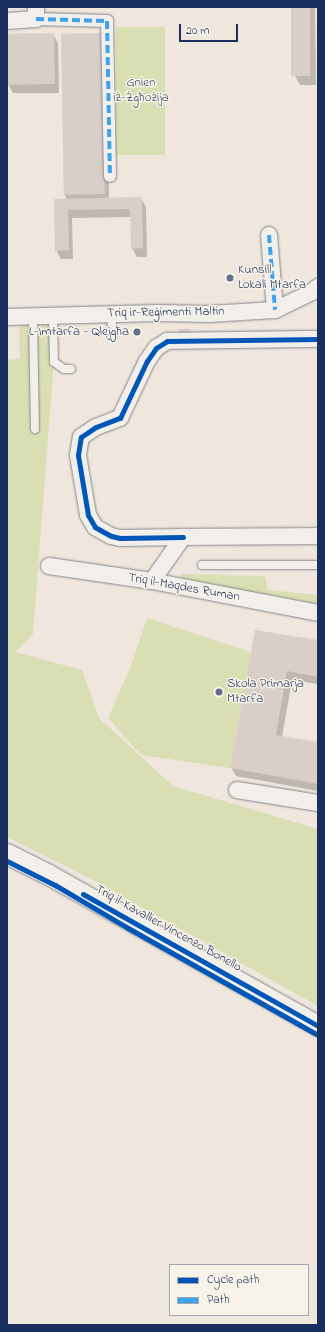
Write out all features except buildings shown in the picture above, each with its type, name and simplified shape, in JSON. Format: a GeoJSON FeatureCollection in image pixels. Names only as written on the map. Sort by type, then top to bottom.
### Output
{"type":"FeatureCollection","features":[{"type":"Feature","properties":{"kind":"street"},"geometry":{"type":"LineString","coordinates":[[7,21],[36,13],[108,22],[110,176]]}},
{"type":"Feature","properties":{"kind":"street"},"geometry":{"type":"LineString","coordinates":[[269,235],[275,310]]}},
{"type":"Feature","properties":{"kind":"street","name":"Triq ir-Reġimenti Maltin"},"geometry":{"type":"LineString","coordinates":[[7,317],[112,314],[210,314],[275,310],[312,292],[318,287]]}},
{"type":"Feature","properties":{"kind":"street"},"geometry":{"type":"LineString","coordinates":[[318,339],[167,340],[156,348],[148,361],[120,418],[87,431],[81,437],[78,454],[88,516],[95,527],[112,536],[120,538],[318,536]]}},
{"type":"Feature","properties":{"kind":"street"},"geometry":{"type":"LineString","coordinates":[[152,581],[184,537]]}},
{"type":"Feature","properties":{"kind":"street","name":"Triq il-Maqdes Ruman"},"geometry":{"type":"LineString","coordinates":[[49,566],[152,581],[318,613]]}},
{"type":"Feature","properties":{"kind":"street"},"geometry":{"type":"LineString","coordinates":[[237,790],[318,803]]}},
{"type":"Feature","properties":{"kind":"street","name":"Triq il-Kavallier Vincenzo Bonello"},"geometry":{"type":"LineString","coordinates":[[7,854],[49,875],[318,1026]]}},
{"type":"Feature","properties":{"kind":"lane"},"geometry":{"type":"LineString","coordinates":[[112,314],[113,336]]}},
{"type":"Feature","properties":{"kind":"lane"},"geometry":{"type":"LineString","coordinates":[[53,316],[54,362],[64,369],[71,369]]}},
{"type":"Feature","properties":{"kind":"lane"},"geometry":{"type":"LineString","coordinates":[[32,317],[35,429]]}},
{"type":"Feature","properties":{"kind":"lane"},"geometry":{"type":"LineString","coordinates":[[202,565],[318,565]]}},
{"type":"Feature","properties":{"kind":"green space","name":"Ġnien iż-Żgħożija"},"geometry":{"type":"Polygon","coordinates":[[[116,27],[165,27],[165,155],[116,155],[116,27]]]}},
{"type":"Feature","properties":{"kind":"green space"},"geometry":{"type":"Polygon","coordinates":[[[57,322],[33,634],[15,652],[82,670],[99,718],[173,786],[318,829],[318,1006],[95,881],[7,837],[7,360],[20,359],[19,326],[57,322]]]}},
{"type":"Feature","properties":{"kind":"green space"},"geometry":{"type":"Polygon","coordinates":[[[181,574],[265,576],[268,590],[318,595],[318,604],[181,579],[181,574]]]}},
{"type":"Feature","properties":{"kind":"green space"},"geometry":{"type":"Polygon","coordinates":[[[147,618],[251,652],[230,768],[141,755],[108,718],[131,666],[147,618]]]}},
{"type":"Feature","properties":{"kind":"marked path"},"geometry":{"type":"LineString","coordinates":[[36,19],[107,21],[110,176]]}},
{"type":"Feature","properties":{"kind":"marked path"},"geometry":{"type":"LineString","coordinates":[[269,235],[275,310]]}},
{"type":"Feature","properties":{"kind":"cycle path"},"geometry":{"type":"LineString","coordinates":[[183,537],[120,538],[111,536],[95,527],[88,515],[78,455],[81,437],[96,427],[120,418],[147,361],[156,348],[167,341],[318,339]]}},
{"type":"Feature","properties":{"kind":"cycle path"},"geometry":{"type":"LineString","coordinates":[[7,861],[55,885],[318,1035]]}},
{"type":"Feature","properties":{"kind":"cycle path"},"geometry":{"type":"LineString","coordinates":[[83,894],[318,1026]]}},
{"type":"Feature","properties":{"kind":"place","name":"Kunsill Lokali Mtarfa"},"geometry":{"type":"Point","coordinates":[230,278]}},
{"type":"Feature","properties":{"kind":"place","name":"L-Imtarfa - Qlejgħa"},"geometry":{"type":"Point","coordinates":[137,332]}},
{"type":"Feature","properties":{"kind":"place","name":"Skola Primarja Mtarfa"},"geometry":{"type":"Point","coordinates":[219,692]}}]}
